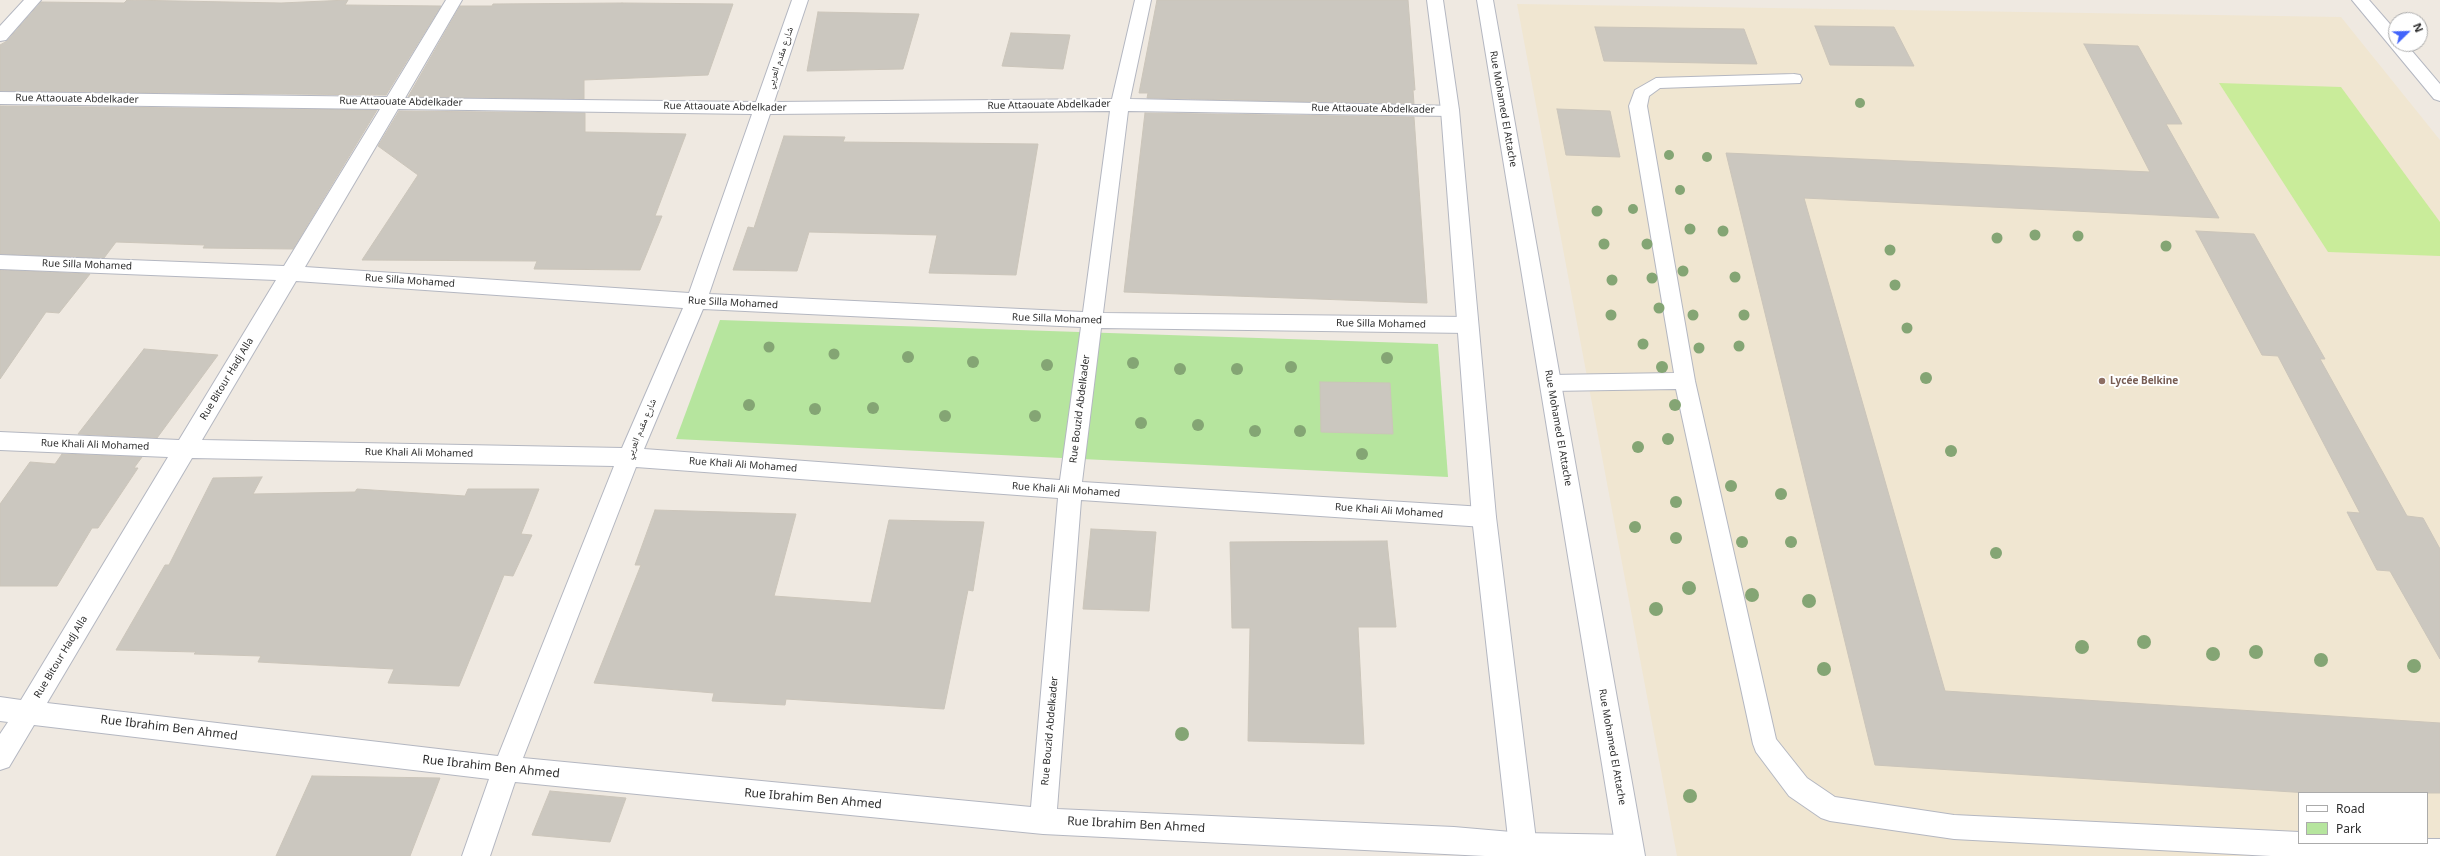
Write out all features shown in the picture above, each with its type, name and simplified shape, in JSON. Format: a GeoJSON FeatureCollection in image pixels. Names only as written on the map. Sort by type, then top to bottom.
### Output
{"type":"FeatureCollection","features":[{"type":"Feature","properties":{"kind":"street"},"geometry":{"type":"LineString","coordinates":[[0,36],[33,0]]}},
{"type":"Feature","properties":{"kind":"street","name":"Rue Bitour Hadj Alla"},"geometry":{"type":"LineString","coordinates":[[0,758],[454,0]]}},
{"type":"Feature","properties":{"kind":"street","name":"شارع مقدم العربي"},"geometry":{"type":"LineString","coordinates":[[476,856],[506,769],[629,457],[696,301],[800,0]]}},
{"type":"Feature","properties":{"kind":"street","name":"Rue Bouzid Abdelkader"},"geometry":{"type":"LineString","coordinates":[[1043,821],[1070,490],[1120,105],[1142,0]]}},
{"type":"Feature","properties":{"kind":"street"},"geometry":{"type":"LineString","coordinates":[[1435,0],[1450,110],[1484,517],[1523,851]]}},
{"type":"Feature","properties":{"kind":"street","name":"Rue Mohamed El Attache"},"geometry":{"type":"LineString","coordinates":[[1485,0],[1630,852]]}},
{"type":"Feature","properties":{"kind":"street"},"geometry":{"type":"LineString","coordinates":[[2360,0],[2388,33]]}},
{"type":"Feature","properties":{"kind":"street"},"geometry":{"type":"LineString","coordinates":[[2405,52],[2440,94]]}},
{"type":"Feature","properties":{"kind":"street","name":"Rue Attaouate Abdelkader"},"geometry":{"type":"LineString","coordinates":[[0,98],[762,108],[1120,105],[1450,110]]}},
{"type":"Feature","properties":{"kind":"street","name":"Rue Silla Mohamed"},"geometry":{"type":"LineString","coordinates":[[0,262],[291,273],[696,301],[1091,320],[1468,325]]}},
{"type":"Feature","properties":{"kind":"street","name":"Rue Khali Ali Mohamed"},"geometry":{"type":"LineString","coordinates":[[0,441],[185,449],[629,457],[1070,490],[1484,517]]}},
{"type":"Feature","properties":{"kind":"street","name":"Rue Ibrahim Ben Ahmed"},"geometry":{"type":"LineString","coordinates":[[0,709],[28,711],[506,769],[1043,821],[1454,840],[1523,851],[1630,852]]}},
{"type":"Feature","properties":{"kind":"lane"},"geometry":{"type":"LineString","coordinates":[[1794,79],[1656,83],[1641,94],[1638,106],[1685,382],[1765,744],[1798,787],[1830,809],[1954,827],[2440,852]]}},
{"type":"Feature","properties":{"kind":"lane"},"geometry":{"type":"LineString","coordinates":[[1550,383],[1685,382]]}},
{"type":"Feature","properties":{"kind":"shaded area"},"geometry":{"type":"Polygon","coordinates":[[[1517,4],[2341,17],[2440,140],[2440,856],[1677,856],[1517,4]]]}},
{"type":"Feature","properties":{"kind":"green space"},"geometry":{"type":"Polygon","coordinates":[[[2219,83],[2341,87],[2440,222],[2440,256],[2328,252],[2219,83]]]}},
{"type":"Feature","properties":{"kind":"green space"},"geometry":{"type":"Polygon","coordinates":[[[720,320],[1438,344],[1448,477],[676,439],[720,320]]]}},
{"type":"Feature","properties":{"kind":"building"},"geometry":{"type":"Polygon","coordinates":[[[127,0],[281,3],[348,0],[345,5],[441,6],[386,95],[0,91],[0,45],[7,41],[41,2],[124,3],[127,0]]]}},
{"type":"Feature","properties":{"kind":"building"},"geometry":{"type":"Polygon","coordinates":[[[1157,0],[1408,0],[1415,90],[1413,90],[1414,104],[1147,98],[1148,93],[1139,93],[1157,0]]]}},
{"type":"Feature","properties":{"kind":"building"},"geometry":{"type":"Polygon","coordinates":[[[493,4],[733,4],[708,75],[584,80],[584,99],[408,97],[460,6],[492,6],[493,4]]]}},
{"type":"Feature","properties":{"kind":"building"},"geometry":{"type":"Polygon","coordinates":[[[818,12],[919,14],[903,69],[807,71],[818,12]]]}},
{"type":"Feature","properties":{"kind":"building"},"geometry":{"type":"Polygon","coordinates":[[[1815,26],[1894,27],[1914,66],[1830,65],[1815,26]]]}},
{"type":"Feature","properties":{"kind":"building"},"geometry":{"type":"Polygon","coordinates":[[[1595,27],[1744,29],[1757,64],[1604,61],[1595,27]]]}},
{"type":"Feature","properties":{"kind":"building"},"geometry":{"type":"Polygon","coordinates":[[[1011,33],[1070,35],[1063,69],[1002,66],[1011,33]]]}},
{"type":"Feature","properties":{"kind":"building"},"geometry":{"type":"Polygon","coordinates":[[[2084,44],[2138,46],[2182,124],[2166,124],[2219,218],[1804,198],[1945,691],[2440,723],[2440,793],[2298,792],[1875,765],[1726,153],[2150,172],[2084,44]]]}},
{"type":"Feature","properties":{"kind":"building"},"geometry":{"type":"Polygon","coordinates":[[[0,106],[377,110],[293,249],[203,248],[205,245],[116,242],[104,258],[0,254],[0,106]]]}},
{"type":"Feature","properties":{"kind":"building"},"geometry":{"type":"Polygon","coordinates":[[[1557,109],[1610,111],[1620,157],[1566,155],[1557,109]]]}},
{"type":"Feature","properties":{"kind":"building"},"geometry":{"type":"Polygon","coordinates":[[[399,111],[585,113],[585,132],[686,134],[655,216],[662,216],[640,270],[534,269],[537,261],[362,260],[418,175],[378,146],[399,111]]]}},
{"type":"Feature","properties":{"kind":"building"},"geometry":{"type":"Polygon","coordinates":[[[1145,113],[1414,117],[1427,303],[1124,292],[1145,113]]]}},
{"type":"Feature","properties":{"kind":"building"},"geometry":{"type":"Polygon","coordinates":[[[784,136],[845,137],[843,142],[1038,144],[1016,275],[929,273],[937,235],[809,232],[797,271],[733,270],[748,227],[754,228],[784,136]]]}},
{"type":"Feature","properties":{"kind":"building"},"geometry":{"type":"Polygon","coordinates":[[[2196,231],[2254,234],[2325,359],[2320,359],[2407,516],[2423,518],[2440,549],[2440,659],[2390,571],[2377,570],[2347,512],[2360,513],[2278,356],[2262,355],[2196,231]]]}},
{"type":"Feature","properties":{"kind":"building"},"geometry":{"type":"Polygon","coordinates":[[[0,270],[90,274],[59,313],[46,312],[0,379],[0,270]]]}},
{"type":"Feature","properties":{"kind":"building"},"geometry":{"type":"Polygon","coordinates":[[[144,349],[218,355],[157,438],[78,434],[144,349]]]}},
{"type":"Feature","properties":{"kind":"building"},"geometry":{"type":"Polygon","coordinates":[[[1320,382],[1390,383],[1393,434],[1321,432],[1320,382]]]}},
{"type":"Feature","properties":{"kind":"building"},"geometry":{"type":"Polygon","coordinates":[[[62,454],[142,457],[134,468],[138,468],[98,528],[92,528],[57,586],[0,586],[0,504],[30,462],[55,464],[62,454]]]}},
{"type":"Feature","properties":{"kind":"building"},"geometry":{"type":"Polygon","coordinates":[[[262,477],[253,494],[355,492],[357,489],[465,496],[468,489],[539,489],[521,534],[532,535],[513,576],[504,575],[459,686],[388,683],[394,669],[258,662],[261,656],[194,654],[196,652],[116,650],[165,565],[169,565],[213,478],[262,477]]]}},
{"type":"Feature","properties":{"kind":"building"},"geometry":{"type":"Polygon","coordinates":[[[655,510],[796,514],[774,596],[871,603],[889,520],[984,522],[973,591],[968,590],[944,709],[786,699],[785,705],[712,701],[714,693],[594,683],[641,565],[635,565],[655,510]]]}},
{"type":"Feature","properties":{"kind":"building"},"geometry":{"type":"Polygon","coordinates":[[[1091,529],[1156,532],[1149,611],[1083,609],[1091,529]]]}},
{"type":"Feature","properties":{"kind":"building"},"geometry":{"type":"Polygon","coordinates":[[[1387,541],[1396,627],[1358,627],[1364,744],[1248,741],[1250,628],[1232,628],[1230,542],[1387,541]]]}},
{"type":"Feature","properties":{"kind":"building"},"geometry":{"type":"Polygon","coordinates":[[[312,776],[440,778],[410,856],[276,856],[312,776]]]}},
{"type":"Feature","properties":{"kind":"building"},"geometry":{"type":"Polygon","coordinates":[[[550,791],[626,798],[610,842],[532,835],[550,791]]]}},
{"type":"Feature","properties":{"kind":"place","name":"Lycée Belkine"},"geometry":{"type":"Point","coordinates":[2102,381]}}]}
